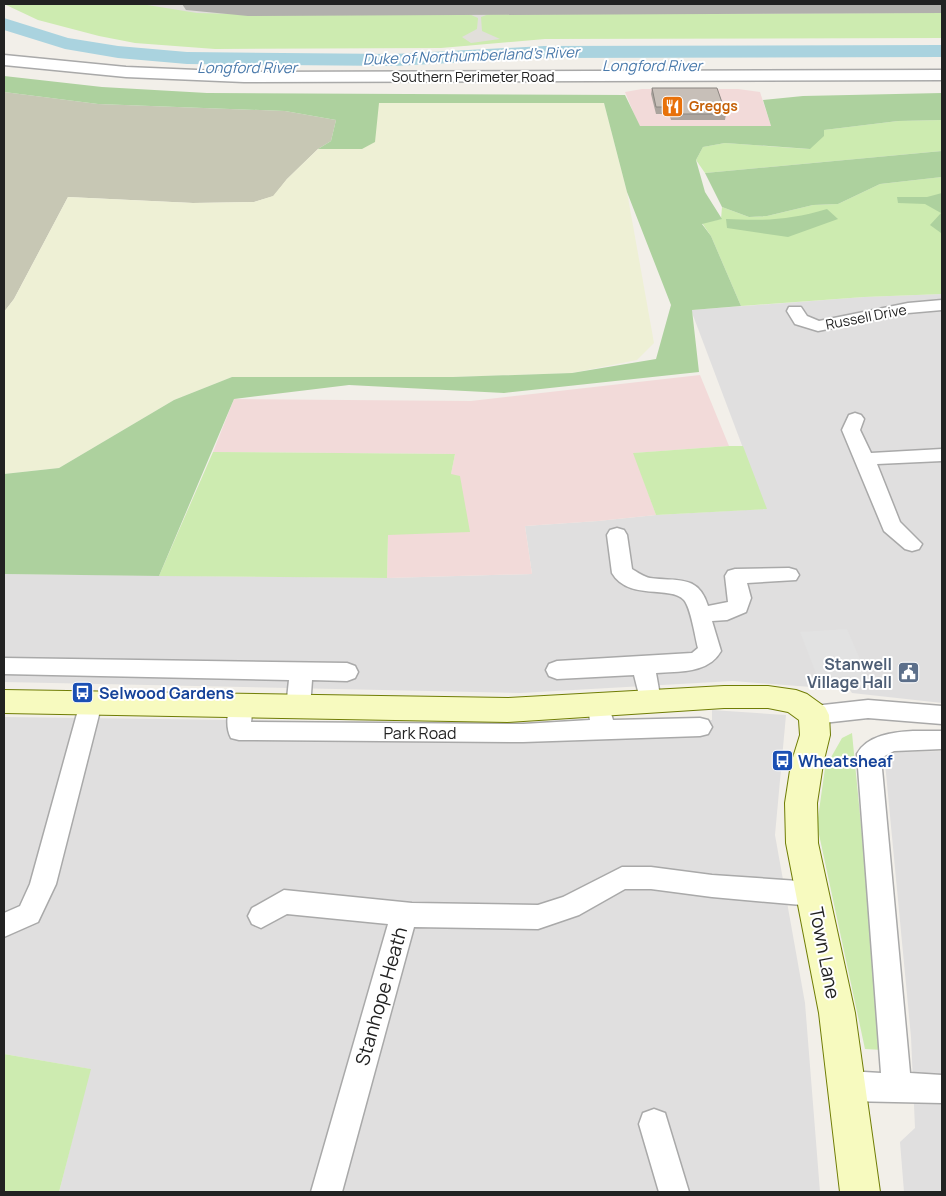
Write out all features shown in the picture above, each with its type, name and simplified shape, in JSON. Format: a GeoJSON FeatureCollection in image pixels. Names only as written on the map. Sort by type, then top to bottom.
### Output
{"type":"FeatureCollection","features":[{"type":"Feature","properties":{"kind":"main road","name":"Park Road"},"geometry":{"type":"LineString","coordinates":[[4,702],[508,710],[600,716],[650,701],[768,697],[796,702],[814,715]]}},
{"type":"Feature","properties":{"kind":"main road","name":"Town Lane"},"geometry":{"type":"LineString","coordinates":[[814,715],[815,735],[806,764],[801,803],[802,843],[838,1013],[860,1192]]}},
{"type":"Feature","properties":{"kind":"street","name":"Southern Perimeter Road"},"geometry":{"type":"LineString","coordinates":[[4,60],[126,72],[244,77],[942,75]]}},
{"type":"Feature","properties":{"kind":"street","name":"Southern Perimeter Road"},"geometry":{"type":"LineString","coordinates":[[4,69],[134,81],[276,86],[942,84]]}},
{"type":"Feature","properties":{"kind":"street","name":"Russell Drive"},"geometry":{"type":"LineString","coordinates":[[795,311],[801,320],[818,326],[908,308],[942,305]]}},
{"type":"Feature","properties":{"kind":"street"},"geometry":{"type":"LineString","coordinates":[[855,419],[851,430],[865,458],[892,526],[912,544]]}},
{"type":"Feature","properties":{"kind":"street"},"geometry":{"type":"LineString","coordinates":[[865,458],[942,456]]}},
{"type":"Feature","properties":{"kind":"street"},"geometry":{"type":"LineString","coordinates":[[557,670],[643,666],[697,661],[710,651],[695,598],[682,587],[644,585],[622,573],[616,535]]}},
{"type":"Feature","properties":{"kind":"street"},"geometry":{"type":"LineString","coordinates":[[699,614],[727,612],[738,607],[740,598],[735,576],[789,575]]}},
{"type":"Feature","properties":{"kind":"street"},"geometry":{"type":"LineString","coordinates":[[4,666],[347,672]]}},
{"type":"Feature","properties":{"kind":"street"},"geometry":{"type":"LineString","coordinates":[[643,666],[650,701]]}},
{"type":"Feature","properties":{"kind":"street"},"geometry":{"type":"LineString","coordinates":[[298,708],[301,671]]}},
{"type":"Feature","properties":{"kind":"street"},"geometry":{"type":"LineString","coordinates":[[4,926],[30,914],[42,884],[91,703]]}},
{"type":"Feature","properties":{"kind":"street","name":"Park Road"},"geometry":{"type":"LineString","coordinates":[[241,706],[239,731],[523,733],[600,716]]}},
{"type":"Feature","properties":{"kind":"street"},"geometry":{"type":"LineString","coordinates":[[814,715],[868,709],[942,715]]}},
{"type":"Feature","properties":{"kind":"street"},"geometry":{"type":"LineString","coordinates":[[600,716],[700,727]]}},
{"type":"Feature","properties":{"kind":"street"},"geometry":{"type":"LineString","coordinates":[[897,1088],[869,754],[878,745],[887,741],[942,740]]}},
{"type":"Feature","properties":{"kind":"street","name":"Stanhope Heath"},"geometry":{"type":"LineString","coordinates":[[326,1192],[404,915],[490,918],[538,917],[570,907],[622,878],[650,878],[712,886],[813,894]]}},
{"type":"Feature","properties":{"kind":"street"},"geometry":{"type":"LineString","coordinates":[[261,916],[284,902],[404,915]]}},
{"type":"Feature","properties":{"kind":"street"},"geometry":{"type":"LineString","coordinates":[[847,1086],[942,1089]]}},
{"type":"Feature","properties":{"kind":"street"},"geometry":{"type":"LineString","coordinates":[[654,1124],[674,1192]]}},
{"type":"Feature","properties":{"kind":"shaded area"},"geometry":{"type":"Polygon","coordinates":[[[10,4],[942,4],[942,36],[513,37],[509,40],[463,46],[10,4]]]}},
{"type":"Feature","properties":{"kind":"shaded area"},"geometry":{"type":"Polygon","coordinates":[[[642,89],[738,89],[760,92],[771,126],[639,126],[625,92],[642,89]]]}},
{"type":"Feature","properties":{"kind":"shaded area"},"geometry":{"type":"Polygon","coordinates":[[[4,92],[98,104],[285,111],[336,120],[331,141],[318,149],[287,179],[274,196],[254,202],[193,203],[68,197],[14,299],[4,312],[4,92]]]}},
{"type":"Feature","properties":{"kind":"shaded area"},"geometry":{"type":"Polygon","coordinates":[[[378,103],[604,103],[627,192],[654,343],[637,360],[572,373],[453,377],[232,377],[174,400],[59,468],[4,474],[4,312],[14,299],[68,197],[193,203],[254,202],[273,196],[287,179],[318,149],[362,149],[378,103]]]}},
{"type":"Feature","properties":{"kind":"shaded area"},"geometry":{"type":"Polygon","coordinates":[[[942,294],[942,703],[852,693],[850,690],[733,681],[520,693],[4,682],[4,574],[387,578],[532,574],[525,526],[656,515],[766,509],[691,310],[864,297],[942,294]]]}},
{"type":"Feature","properties":{"kind":"shaded area"},"geometry":{"type":"Polygon","coordinates":[[[700,375],[729,446],[634,453],[656,515],[525,526],[532,574],[387,578],[388,535],[451,474],[455,454],[213,452],[234,399],[471,401],[700,375]]]}},
{"type":"Feature","properties":{"kind":"shaded area"},"geometry":{"type":"Polygon","coordinates":[[[847,629],[871,685],[833,686],[832,683],[820,684],[800,632],[847,629]]]}},
{"type":"Feature","properties":{"kind":"shaded area"},"geometry":{"type":"Polygon","coordinates":[[[712,710],[786,715],[775,835],[805,1003],[820,1192],[59,1192],[90,1069],[4,1054],[4,717],[527,724],[627,719],[712,720],[712,710]]]}},
{"type":"Feature","properties":{"kind":"shaded area"},"geometry":{"type":"Polygon","coordinates":[[[942,751],[942,1192],[904,1192],[900,1142],[915,1128],[911,1037],[885,763],[892,752],[942,751]]]}},
{"type":"Feature","properties":{"kind":"green space"},"geometry":{"type":"Polygon","coordinates":[[[4,4],[141,4],[197,13],[235,14],[469,14],[478,18],[477,29],[462,37],[471,43],[500,39],[482,31],[481,17],[489,14],[942,13],[942,38],[545,39],[441,48],[215,49],[135,43],[99,36],[38,20],[4,4]]]}},
{"type":"Feature","properties":{"kind":"green space"},"geometry":{"type":"Polygon","coordinates":[[[4,76],[102,87],[207,93],[625,95],[640,126],[771,126],[763,100],[803,96],[942,93],[942,120],[898,121],[824,130],[824,136],[810,149],[725,143],[703,147],[696,160],[705,192],[722,219],[702,224],[711,236],[741,306],[692,310],[699,372],[504,393],[349,385],[234,399],[159,576],[4,574],[4,474],[59,468],[174,400],[232,377],[453,377],[572,373],[656,359],[671,305],[627,192],[604,103],[379,103],[375,142],[362,149],[318,149],[331,141],[336,120],[285,111],[98,104],[4,92],[4,76]]]}},
{"type":"Feature","properties":{"kind":"green space"},"geometry":{"type":"Polygon","coordinates":[[[942,120],[942,151],[705,173],[696,160],[703,147],[725,143],[809,149],[824,130],[898,121],[942,120]]]}},
{"type":"Feature","properties":{"kind":"green space"},"geometry":{"type":"Polygon","coordinates":[[[942,151],[942,177],[880,184],[838,204],[813,205],[767,216],[749,217],[722,207],[705,173],[942,151]]]}},
{"type":"Feature","properties":{"kind":"green space"},"geometry":{"type":"Polygon","coordinates":[[[942,177],[942,294],[864,297],[741,306],[711,236],[702,223],[721,219],[722,207],[749,217],[767,216],[813,205],[838,204],[880,184],[942,177]]]}},
{"type":"Feature","properties":{"kind":"green space"},"geometry":{"type":"Polygon","coordinates":[[[942,193],[941,233],[930,225],[941,213],[925,204],[898,203],[897,197],[927,197],[942,193]]]}},
{"type":"Feature","properties":{"kind":"green space"},"geometry":{"type":"Polygon","coordinates":[[[827,209],[838,219],[788,237],[727,228],[726,219],[777,219],[827,209]]]}},
{"type":"Feature","properties":{"kind":"green space"},"geometry":{"type":"Polygon","coordinates":[[[743,446],[767,509],[656,515],[633,453],[743,446]]]}},
{"type":"Feature","properties":{"kind":"green space"},"geometry":{"type":"Polygon","coordinates":[[[213,452],[455,454],[451,474],[460,476],[470,532],[388,535],[387,578],[159,576],[213,452]]]}},
{"type":"Feature","properties":{"kind":"green space"},"geometry":{"type":"Polygon","coordinates":[[[852,733],[883,1050],[865,1049],[817,825],[825,768],[842,738],[852,733]]]}},
{"type":"Feature","properties":{"kind":"green space"},"geometry":{"type":"Polygon","coordinates":[[[4,1054],[91,1069],[59,1192],[4,1192],[4,1054]]]}},
{"type":"Feature","properties":{"kind":"building"},"geometry":{"type":"Polygon","coordinates":[[[652,88],[717,88],[726,114],[671,114],[670,107],[656,107],[652,88]]]}},
{"type":"Feature","properties":{"kind":"waterway","name":"Duke of Northumberland's River"},"geometry":{"type":"LineString","coordinates":[[4,24],[65,43],[118,52],[187,58],[394,60],[544,52],[942,51]]}},
{"type":"Feature","properties":{"kind":"taxiway"},"geometry":{"type":"LineString","coordinates":[[196,4],[248,7],[942,5]]}},
{"type":"Feature","properties":{"kind":"place","name":"Greggs"},"geometry":{"type":"Point","coordinates":[673,106]}},
{"type":"Feature","properties":{"kind":"place","name":"Stanwell Village Hall"},"geometry":{"type":"Point","coordinates":[908,673]}},
{"type":"Feature","properties":{"kind":"place","name":"Selwood Gardens"},"geometry":{"type":"Point","coordinates":[83,693]}},
{"type":"Feature","properties":{"kind":"place","name":"Wheatsheaf"},"geometry":{"type":"Point","coordinates":[782,761]}},
{"type":"Feature","properties":{"kind":"water label","name":"Longford River"},"geometry":{"type":"Point","coordinates":[652,66]}},
{"type":"Feature","properties":{"kind":"water label","name":"Longford River"},"geometry":{"type":"Point","coordinates":[247,68]}}]}
